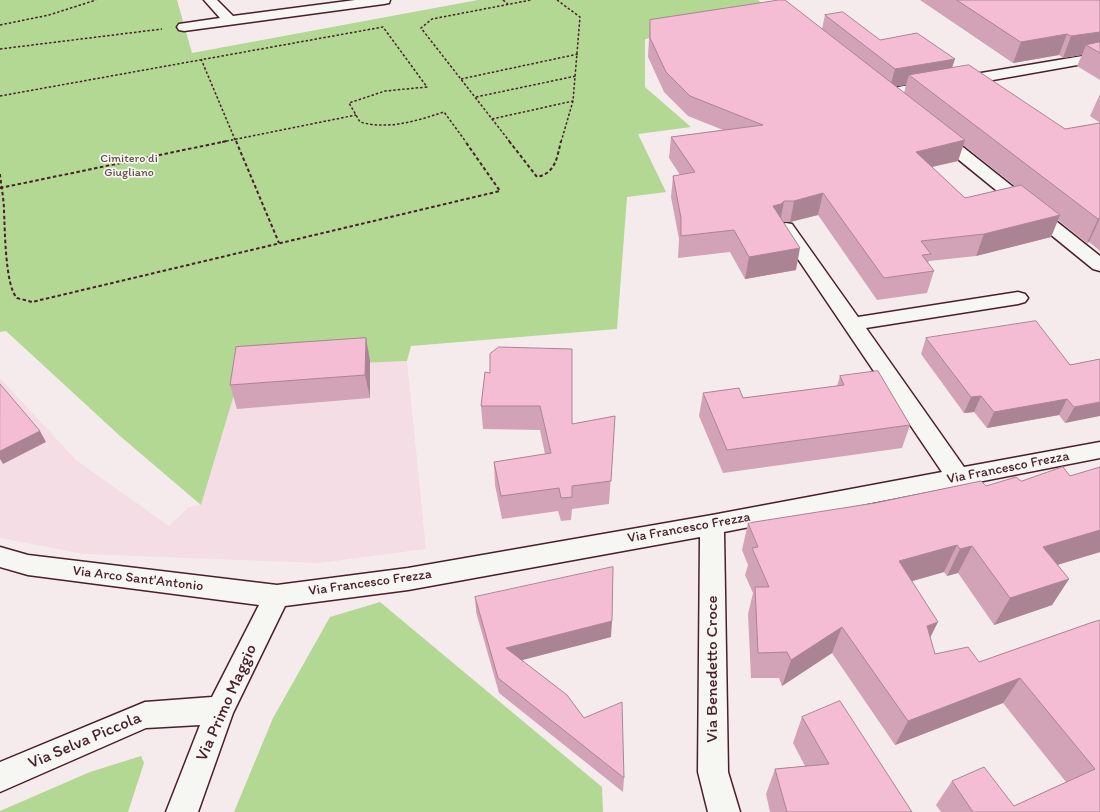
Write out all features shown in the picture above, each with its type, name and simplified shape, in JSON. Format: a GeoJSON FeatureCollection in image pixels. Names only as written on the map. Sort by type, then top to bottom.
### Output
{"type":"FeatureCollection","features":[{"type":"Feature","properties":{"kind":"street"},"geometry":{"type":"LineString","coordinates":[[210,0],[230,21]]}},
{"type":"Feature","properties":{"kind":"street"},"geometry":{"type":"LineString","coordinates":[[184,27],[384,0]]}},
{"type":"Feature","properties":{"kind":"street"},"geometry":{"type":"LineString","coordinates":[[886,94],[1100,57]]}},
{"type":"Feature","properties":{"kind":"street"},"geometry":{"type":"LineString","coordinates":[[929,128],[1100,265]]}},
{"type":"Feature","properties":{"kind":"street"},"geometry":{"type":"LineString","coordinates":[[786,228],[958,477]]}},
{"type":"Feature","properties":{"kind":"street"},"geometry":{"type":"LineString","coordinates":[[852,324],[1018,298]]}},
{"type":"Feature","properties":{"kind":"street","name":"Via Francesco Frezza"},"geometry":{"type":"LineString","coordinates":[[277,596],[408,579],[712,525],[1100,450]]}},
{"type":"Feature","properties":{"kind":"street","name":"Via Benedetto Croce"},"geometry":{"type":"LineString","coordinates":[[712,525],[714,772],[724,812]]}},
{"type":"Feature","properties":{"kind":"street","name":"Via Arco Sant'Antonio"},"geometry":{"type":"LineString","coordinates":[[0,557],[28,565],[277,596]]}},
{"type":"Feature","properties":{"kind":"street","name":"Via Primo Maggio"},"geometry":{"type":"LineString","coordinates":[[182,812],[220,710],[277,596]]}},
{"type":"Feature","properties":{"kind":"street","name":"Via Selva Piccola"},"geometry":{"type":"LineString","coordinates":[[0,777],[145,715],[220,710]]}},
{"type":"Feature","properties":{"kind":"path"},"geometry":{"type":"LineString","coordinates":[[0,25],[31,20],[77,8],[96,0]]}},
{"type":"Feature","properties":{"kind":"path"},"geometry":{"type":"LineString","coordinates":[[503,0],[508,4]]}},
{"type":"Feature","properties":{"kind":"path"},"geometry":{"type":"LineString","coordinates":[[531,0],[432,19],[421,28],[537,177],[542,176],[554,167],[573,101],[576,76],[580,17],[557,0]]}},
{"type":"Feature","properties":{"kind":"path"},"geometry":{"type":"LineString","coordinates":[[0,49],[184,27]]}},
{"type":"Feature","properties":{"kind":"path"},"geometry":{"type":"LineString","coordinates":[[0,96],[383,27],[427,87],[386,91],[374,94],[363,100],[349,103],[360,122],[385,126],[410,123],[444,112],[500,191],[32,302],[19,300],[14,296],[9,275],[4,237],[4,210],[0,174]]}},
{"type":"Feature","properties":{"kind":"path"},"geometry":{"type":"LineString","coordinates":[[461,79],[578,54]]}},
{"type":"Feature","properties":{"kind":"path"},"geometry":{"type":"LineString","coordinates":[[200,60],[279,243]]}},
{"type":"Feature","properties":{"kind":"path"},"geometry":{"type":"LineString","coordinates":[[476,97],[576,76]]}},
{"type":"Feature","properties":{"kind":"path"},"geometry":{"type":"LineString","coordinates":[[492,119],[573,101]]}},
{"type":"Feature","properties":{"kind":"path"},"geometry":{"type":"LineString","coordinates":[[1,188],[356,115]]}},
{"type":"Feature","properties":{"kind":"shaded area"},"geometry":{"type":"Polygon","coordinates":[[[407,361],[426,549],[319,563],[84,554],[0,538],[0,378],[76,460],[169,526],[189,507],[201,505],[242,368],[407,361]]]}},
{"type":"Feature","properties":{"kind":"green space","name":"Cimitero di Giugliano"},"geometry":{"type":"Polygon","coordinates":[[[0,0],[177,0],[192,53],[478,0],[758,0],[778,17],[645,39],[645,87],[691,127],[638,134],[666,192],[627,197],[617,329],[411,346],[407,361],[242,368],[201,505],[120,436],[6,331],[0,332],[0,0]]]}},
{"type":"Feature","properties":{"kind":"green space"},"geometry":{"type":"Polygon","coordinates":[[[380,602],[602,787],[603,812],[234,812],[273,718],[330,617],[380,602]]]}},
{"type":"Feature","properties":{"kind":"green space"},"geometry":{"type":"Polygon","coordinates":[[[141,756],[144,763],[128,812],[0,812],[90,772],[141,756]]]}},
{"type":"Feature","properties":{"kind":"building"},"geometry":{"type":"Polygon","coordinates":[[[785,0],[965,140],[916,152],[965,198],[1021,185],[1060,215],[984,234],[921,241],[931,254],[922,255],[934,271],[884,278],[823,193],[794,201],[784,201],[781,204],[773,206],[800,248],[749,257],[734,230],[681,236],[681,218],[673,176],[695,172],[671,137],[763,125],[690,96],[666,72],[650,38],[650,20],[785,0]]]}},
{"type":"Feature","properties":{"kind":"building"},"geometry":{"type":"Polygon","coordinates":[[[957,0],[1100,0],[1100,32],[1071,36],[1067,34],[1021,42],[957,0]]]}},
{"type":"Feature","properties":{"kind":"building"},"geometry":{"type":"Polygon","coordinates":[[[843,12],[880,40],[917,33],[955,59],[895,69],[825,15],[843,12]]]}},
{"type":"Feature","properties":{"kind":"building"},"geometry":{"type":"Polygon","coordinates":[[[1100,42],[1100,53],[1086,45],[1100,42]]]}},
{"type":"Feature","properties":{"kind":"building"},"geometry":{"type":"Polygon","coordinates":[[[969,65],[1065,129],[1100,123],[1100,218],[1098,219],[909,75],[969,65]]]}},
{"type":"Feature","properties":{"kind":"building"},"geometry":{"type":"Polygon","coordinates":[[[1036,321],[1070,365],[1100,359],[1100,402],[1074,407],[1067,399],[994,412],[981,396],[971,397],[926,338],[1036,321]]]}},
{"type":"Feature","properties":{"kind":"building"},"geometry":{"type":"Polygon","coordinates":[[[366,338],[365,375],[230,385],[236,347],[366,338]]]}},
{"type":"Feature","properties":{"kind":"building"},"geometry":{"type":"Polygon","coordinates":[[[499,347],[572,349],[572,424],[615,416],[611,481],[572,486],[572,497],[561,498],[559,488],[501,496],[494,462],[551,453],[540,406],[481,406],[485,372],[490,373],[490,354],[499,347]]]}},
{"type":"Feature","properties":{"kind":"building"},"geometry":{"type":"Polygon","coordinates":[[[878,371],[910,425],[727,450],[703,393],[739,388],[743,398],[844,385],[840,376],[878,371]]]}},
{"type":"Feature","properties":{"kind":"building"},"geometry":{"type":"Polygon","coordinates":[[[0,384],[40,431],[0,451],[0,384]]]}},
{"type":"Feature","properties":{"kind":"building"},"geometry":{"type":"Polygon","coordinates":[[[1063,467],[1070,476],[1100,467],[1100,530],[1043,547],[1069,579],[1010,598],[972,546],[960,549],[957,545],[899,561],[938,622],[927,626],[935,654],[968,647],[979,662],[1100,620],[1100,812],[973,812],[952,781],[984,767],[1014,806],[1095,769],[1020,678],[908,721],[842,627],[791,660],[787,652],[758,653],[755,587],[769,587],[752,548],[758,547],[748,523],[875,503],[981,481],[986,486],[1016,477],[1021,481],[1063,467]]]}},
{"type":"Feature","properties":{"kind":"building"},"geometry":{"type":"Polygon","coordinates":[[[613,567],[612,621],[506,648],[567,695],[584,718],[622,702],[624,778],[498,678],[475,597],[613,567]]]}},
{"type":"Feature","properties":{"kind":"building"},"geometry":{"type":"Polygon","coordinates":[[[840,701],[912,812],[787,812],[775,769],[829,764],[802,717],[840,701]]]}}]}
